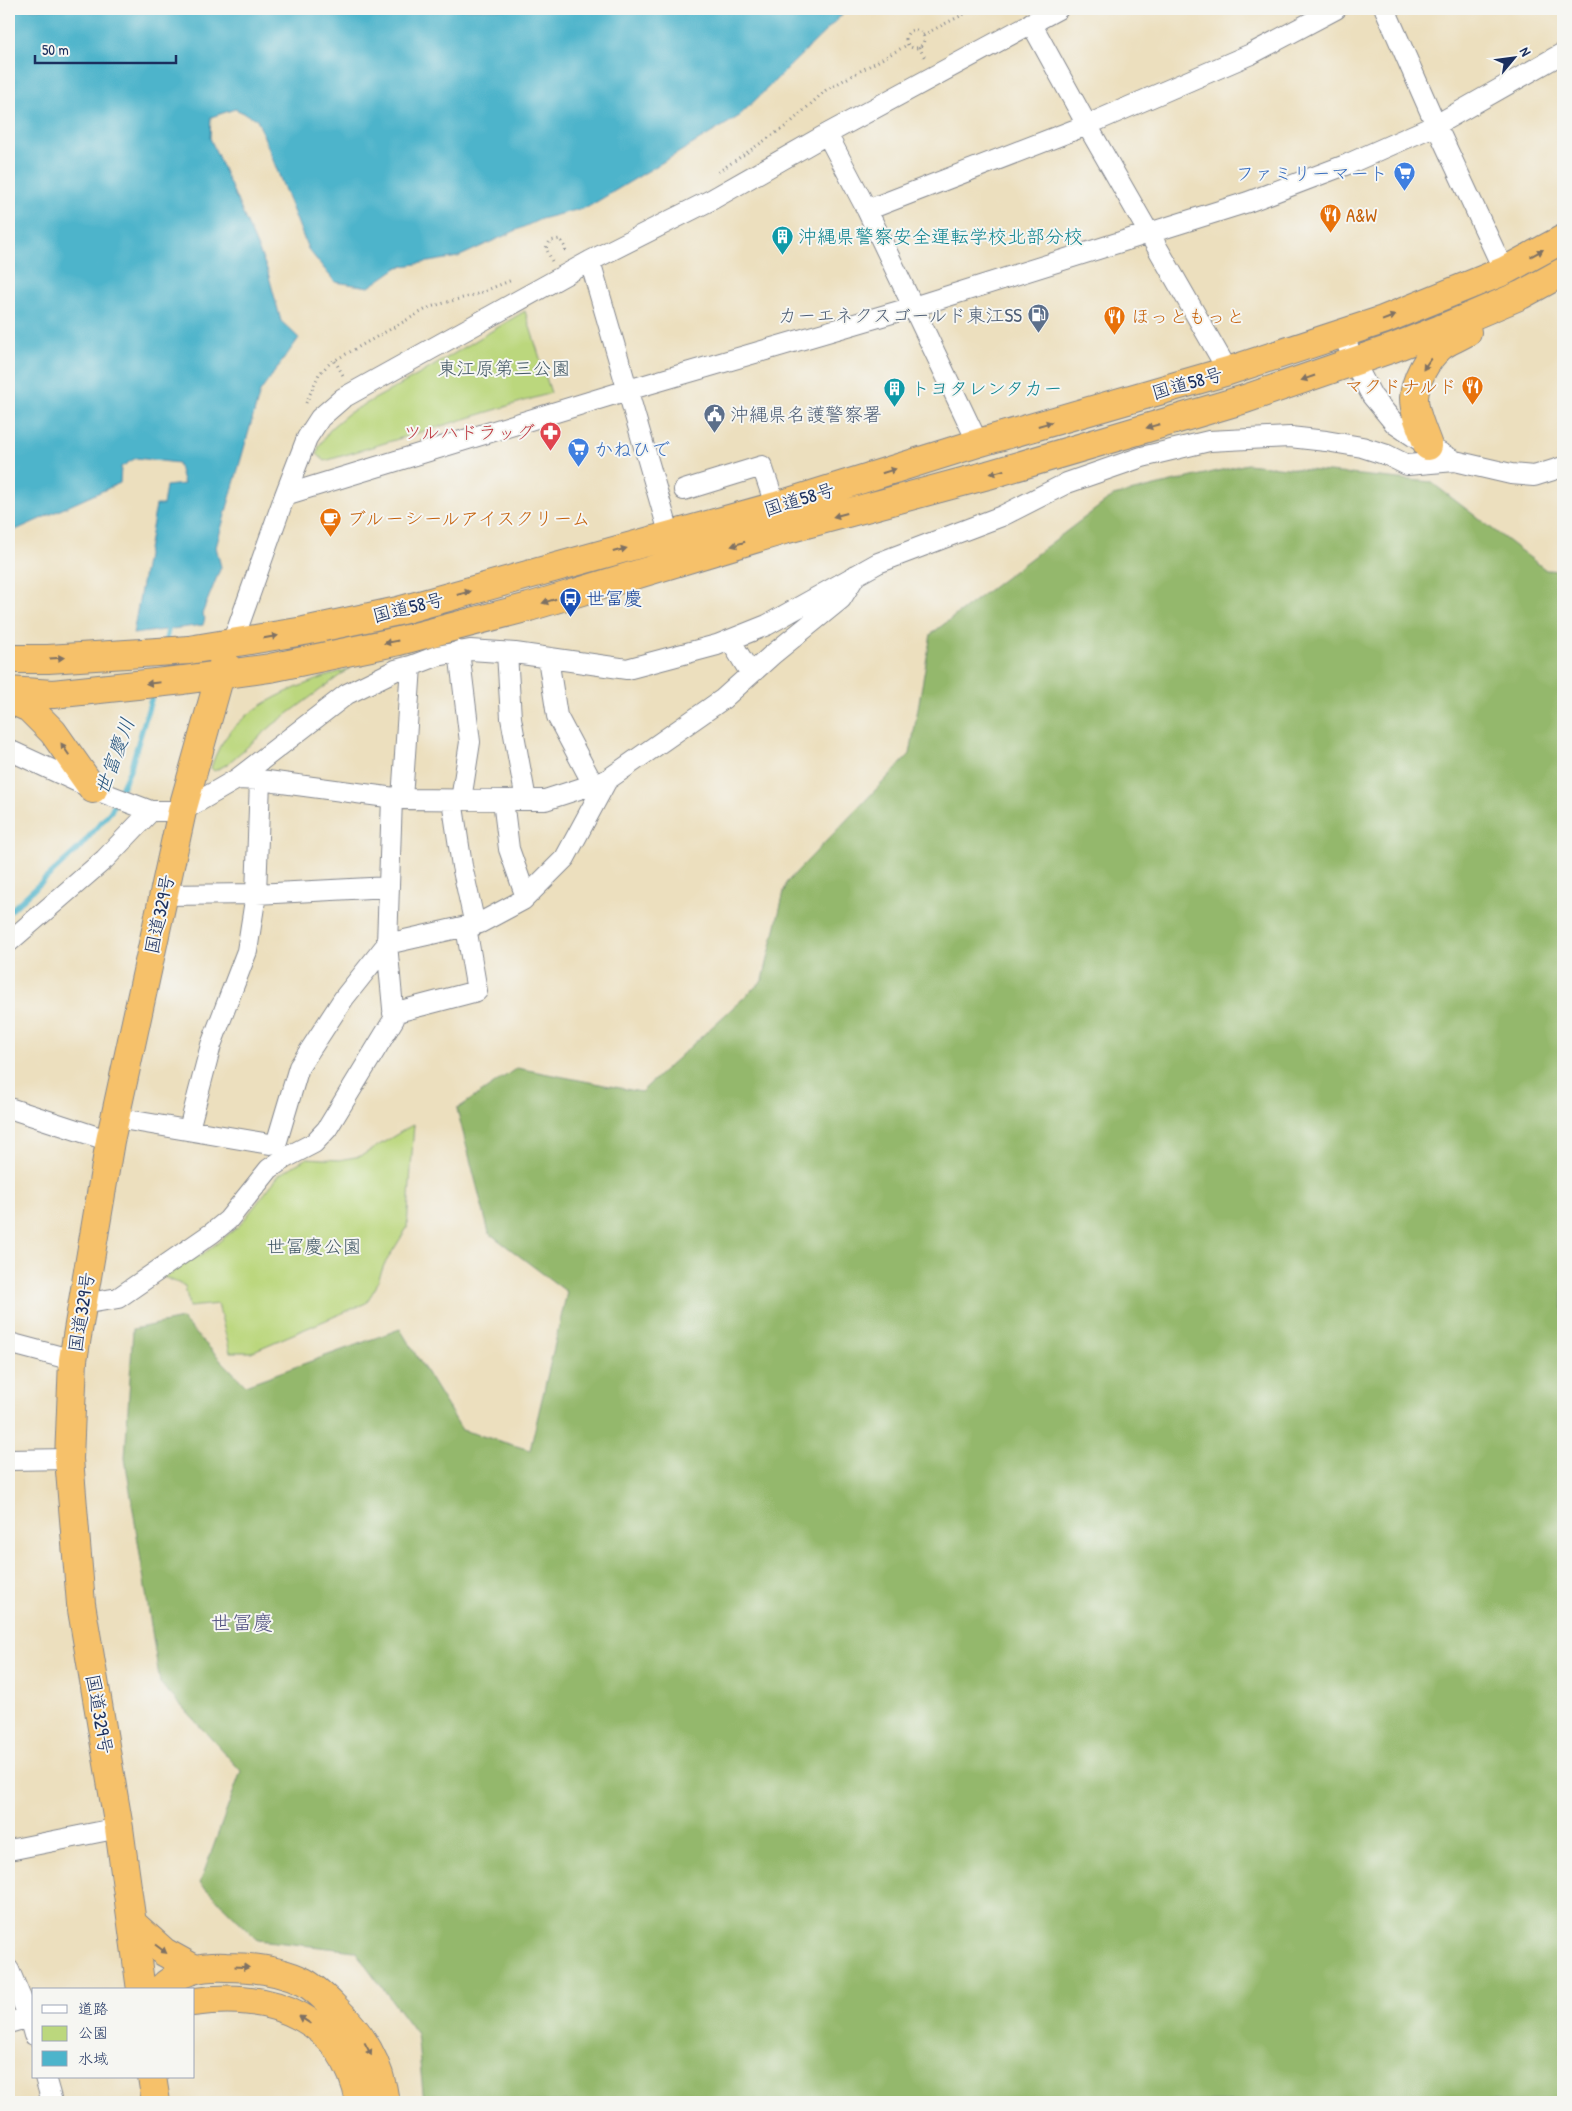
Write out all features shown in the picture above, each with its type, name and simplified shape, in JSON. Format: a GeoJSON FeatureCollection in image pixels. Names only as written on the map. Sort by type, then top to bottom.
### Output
{"type":"FeatureCollection","features":[{"type":"Feature","properties":{"kind":"highway","name":"国道58号"},"geometry":{"type":"LineString","coordinates":[[9,691],[53,694],[219,676],[289,664],[399,640],[529,607],[780,518],[978,443],[1228,371],[1383,320],[1504,272],[1563,239]]}},
{"type":"Feature","properties":{"kind":"highway","name":"国道58号"},"geometry":{"type":"LineString","coordinates":[[9,659],[189,650],[229,644],[398,612],[670,536],[780,518],[988,475],[1246,399],[1354,362],[1442,329],[1522,295],[1563,272]]}},
{"type":"Feature","properties":{"kind":"highway"},"geometry":{"type":"LineString","coordinates":[[1428,446],[1417,415],[1414,398],[1424,366],[1440,347],[1492,319],[1522,295]]}},
{"type":"Feature","properties":{"kind":"highway","name":"国道329号"},"geometry":{"type":"LineString","coordinates":[[140,1988],[133,1924],[119,1828],[82,1604],[69,1459],[73,1360],[113,1129],[163,895],[182,811],[229,644]]}},
{"type":"Feature","properties":{"kind":"highway"},"geometry":{"type":"LineString","coordinates":[[9,699],[29,708],[53,732],[94,788]]}},
{"type":"Feature","properties":{"kind":"highway"},"geometry":{"type":"LineString","coordinates":[[133,1924],[164,1952],[193,1968],[234,1967],[264,1969],[284,1974],[306,1983],[340,2012],[367,2045],[377,2067],[385,2102]]}},
{"type":"Feature","properties":{"kind":"highway"},"geometry":{"type":"LineString","coordinates":[[163,1988],[193,1968]]}},
{"type":"Feature","properties":{"kind":"highway"},"geometry":{"type":"LineString","coordinates":[[195,2002],[238,2000],[281,2007],[299,2015],[330,2038],[341,2052],[357,2087],[360,2102]]}},
{"type":"Feature","properties":{"kind":"highway"},"geometry":{"type":"LineString","coordinates":[[152,2078],[156,2102]]}},
{"type":"Feature","properties":{"kind":"street"},"geometry":{"type":"LineString","coordinates":[[229,644],[237,630],[307,438],[320,418],[343,398],[582,257],[711,200],[827,134],[1058,9]]}},
{"type":"Feature","properties":{"kind":"street"},"geometry":{"type":"LineString","coordinates":[[867,210],[1087,125],[1251,54],[1336,9]]}},
{"type":"Feature","properties":{"kind":"street"},"geometry":{"type":"LineString","coordinates":[[1385,9],[1504,272]]}},
{"type":"Feature","properties":{"kind":"street"},"geometry":{"type":"LineString","coordinates":[[1031,23],[1087,125],[1151,233],[1228,371]]}},
{"type":"Feature","properties":{"kind":"street"},"geometry":{"type":"LineString","coordinates":[[285,495],[628,390],[913,307],[1248,202],[1330,171],[1436,125],[1563,53]]}},
{"type":"Feature","properties":{"kind":"street"},"geometry":{"type":"LineString","coordinates":[[827,134],[867,210],[978,443]]}},
{"type":"Feature","properties":{"kind":"street"},"geometry":{"type":"LineString","coordinates":[[582,257],[628,390],[670,536]]}},
{"type":"Feature","properties":{"kind":"street"},"geometry":{"type":"LineString","coordinates":[[1342,333],[1354,362],[1372,396],[1395,424],[1428,446],[1455,461],[1511,474],[1534,476],[1563,466]]}},
{"type":"Feature","properties":{"kind":"street"},"geometry":{"type":"LineString","coordinates":[[9,750],[151,811],[182,811],[237,779],[347,694],[396,670],[437,656],[470,650],[627,669],[730,640],[767,625],[878,563],[1002,516],[1067,483],[1142,456],[1209,441],[1290,437],[1362,447],[1387,455],[1407,465],[1455,461]]}},
{"type":"Feature","properties":{"kind":"street"},"geometry":{"type":"LineString","coordinates":[[684,490],[762,466],[780,518]]}},
{"type":"Feature","properties":{"kind":"street"},"geometry":{"type":"LineString","coordinates":[[237,779],[260,780],[397,799],[456,800],[545,800],[600,782],[723,699],[841,599],[857,574]]}},
{"type":"Feature","properties":{"kind":"street"},"geometry":{"type":"LineString","coordinates":[[730,640],[751,674]]}},
{"type":"Feature","properties":{"kind":"street"},"geometry":{"type":"LineString","coordinates":[[393,1013],[477,991],[456,800],[470,742],[459,651]]}},
{"type":"Feature","properties":{"kind":"street"},"geometry":{"type":"LineString","coordinates":[[507,653],[511,718],[526,800]]}},
{"type":"Feature","properties":{"kind":"street"},"geometry":{"type":"LineString","coordinates":[[548,658],[557,716],[600,782]]}},
{"type":"Feature","properties":{"kind":"street"},"geometry":{"type":"LineString","coordinates":[[83,1304],[118,1298],[212,1233],[228,1220],[270,1169],[285,1158],[314,1143],[328,1129],[394,1019],[387,944],[389,886],[411,666]]}},
{"type":"Feature","properties":{"kind":"street"},"geometry":{"type":"LineString","coordinates":[[190,1129],[210,1045],[247,951],[256,894],[260,780]]}},
{"type":"Feature","properties":{"kind":"street"},"geometry":{"type":"LineString","coordinates":[[9,1108],[113,1129],[190,1129],[270,1144],[277,1141],[299,1067],[344,998],[387,944],[471,926],[526,897],[565,858],[600,782]]}},
{"type":"Feature","properties":{"kind":"street"},"geometry":{"type":"LineString","coordinates":[[503,800],[509,849],[526,897]]}},
{"type":"Feature","properties":{"kind":"street"},"geometry":{"type":"LineString","coordinates":[[9,942],[105,859],[151,811]]}},
{"type":"Feature","properties":{"kind":"street"},"geometry":{"type":"LineString","coordinates":[[163,895],[256,894],[389,886]]}},
{"type":"Feature","properties":{"kind":"street"},"geometry":{"type":"LineString","coordinates":[[369,967],[390,982]]}},
{"type":"Feature","properties":{"kind":"street"},"geometry":{"type":"LineString","coordinates":[[9,1344],[73,1360]]}},
{"type":"Feature","properties":{"kind":"street"},"geometry":{"type":"LineString","coordinates":[[9,1460],[69,1459]]}},
{"type":"Feature","properties":{"kind":"street"},"geometry":{"type":"LineString","coordinates":[[9,1850],[119,1828]]}},
{"type":"Feature","properties":{"kind":"street"},"geometry":{"type":"LineString","coordinates":[[9,1970],[31,2026],[9,2023]]}},
{"type":"Feature","properties":{"kind":"street"},"geometry":{"type":"LineString","coordinates":[[45,2078],[52,2102]]}},
{"type":"Feature","properties":{"kind":"path"},"geometry":{"type":"LineString","coordinates":[[923,35],[974,9]]}},
{"type":"Feature","properties":{"kind":"path"},"geometry":{"type":"LineString","coordinates":[[918,30],[923,35],[923,43],[919,48],[913,49],[907,45],[906,37],[909,32],[918,30]]}},
{"type":"Feature","properties":{"kind":"path"},"geometry":{"type":"LineString","coordinates":[[712,175],[789,124],[826,90],[907,45]]}},
{"type":"Feature","properties":{"kind":"path"},"geometry":{"type":"LineString","coordinates":[[553,262],[546,248],[550,241],[556,238],[563,242],[567,256]]}},
{"type":"Feature","properties":{"kind":"path"},"geometry":{"type":"LineString","coordinates":[[544,266],[567,256],[582,257]]}},
{"type":"Feature","properties":{"kind":"path"},"geometry":{"type":"LineString","coordinates":[[305,406],[318,374],[330,363],[430,308],[476,294],[519,277]]}},
{"type":"Feature","properties":{"kind":"green space","name":"東江原第三公園"},"geometry":{"type":"Polygon","coordinates":[[[525,311],[551,393],[325,461],[317,454],[319,446],[332,427],[349,413],[420,374],[525,311]]]}},
{"type":"Feature","properties":{"kind":"green space"},"geometry":{"type":"Polygon","coordinates":[[[1247,464],[1431,482],[1546,570],[1563,571],[1563,2102],[424,2102],[417,2034],[355,1951],[258,1940],[200,1883],[241,1771],[160,1683],[125,1458],[133,1329],[182,1319],[245,1385],[400,1329],[462,1430],[530,1450],[567,1292],[489,1233],[457,1109],[517,1068],[641,1092],[763,980],[786,883],[910,754],[931,634],[1113,496],[1247,464]]]}},
{"type":"Feature","properties":{"kind":"green space"},"geometry":{"type":"Polygon","coordinates":[[[350,668],[274,724],[226,765],[214,771],[211,768],[220,747],[232,729],[248,715],[267,702],[287,692],[350,668]]]}},
{"type":"Feature","properties":{"kind":"green space","name":"世冨慶公園"},"geometry":{"type":"Polygon","coordinates":[[[414,1124],[407,1228],[384,1265],[376,1287],[366,1303],[251,1352],[230,1352],[218,1304],[189,1307],[185,1286],[157,1274],[202,1255],[239,1226],[280,1174],[307,1158],[339,1160],[361,1156],[414,1124]]]}},
{"type":"Feature","properties":{"kind":"water"},"geometry":{"type":"Polygon","coordinates":[[[9,9],[848,9],[738,117],[588,207],[541,219],[458,257],[398,267],[369,287],[335,282],[308,249],[257,119],[235,109],[211,117],[210,138],[267,269],[281,321],[299,338],[260,392],[216,547],[221,567],[202,614],[205,618],[203,625],[133,634],[156,505],[163,505],[166,486],[184,484],[178,463],[136,458],[121,467],[120,483],[9,533],[9,9]]]}},
{"type":"Feature","properties":{"kind":"waterway","name":"世富慶川"},"geometry":{"type":"LineString","coordinates":[[165,644],[168,630]]}},
{"type":"Feature","properties":{"kind":"waterway","name":"世富慶川"},"geometry":{"type":"LineString","coordinates":[[9,912],[79,848],[111,811],[130,770],[154,690]]}},
{"type":"Feature","properties":{"kind":"place","name":"ファミリーマート"},"geometry":{"type":"Point","coordinates":[1404,192]}},
{"type":"Feature","properties":{"kind":"place","name":"A&W"},"geometry":{"type":"Point","coordinates":[1330,234]}},
{"type":"Feature","properties":{"kind":"place","name":"沖縄県警察安全運転学校北部分校"},"geometry":{"type":"Point","coordinates":[782,255]}},
{"type":"Feature","properties":{"kind":"place","name":"カーエネクスゴールド東江SS"},"geometry":{"type":"Point","coordinates":[1038,334]}},
{"type":"Feature","properties":{"kind":"place","name":"ほっともっと"},"geometry":{"type":"Point","coordinates":[1115,335]}},
{"type":"Feature","properties":{"kind":"place","name":"マクドナルド"},"geometry":{"type":"Point","coordinates":[1473,405]}},
{"type":"Feature","properties":{"kind":"place","name":"トヨタレンタカー"},"geometry":{"type":"Point","coordinates":[895,407]}},
{"type":"Feature","properties":{"kind":"place","name":"沖縄県名護警察署"},"geometry":{"type":"Point","coordinates":[714,433]}},
{"type":"Feature","properties":{"kind":"place","name":"ツルハドラッグ"},"geometry":{"type":"Point","coordinates":[551,451]}},
{"type":"Feature","properties":{"kind":"place","name":"かねひで"},"geometry":{"type":"Point","coordinates":[578,468]}},
{"type":"Feature","properties":{"kind":"place","name":"ブルーシールアイスクリーム"},"geometry":{"type":"Point","coordinates":[331,537]}},
{"type":"Feature","properties":{"kind":"place","name":"世冨慶"},"geometry":{"type":"Point","coordinates":[570,617]}},
{"type":"Feature","properties":{"kind":"district","name":"世冨慶"},"geometry":{"type":"Point","coordinates":[242,1622]}}]}
